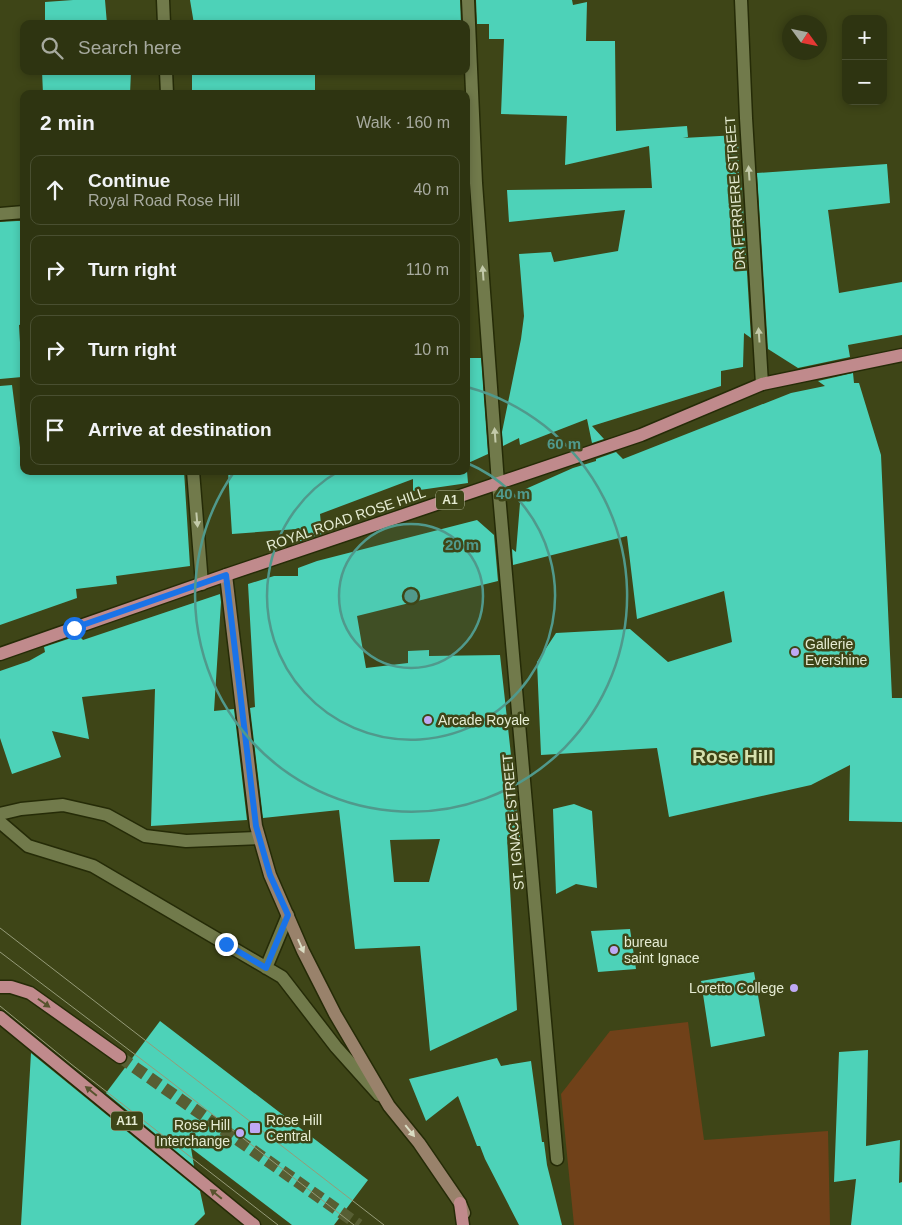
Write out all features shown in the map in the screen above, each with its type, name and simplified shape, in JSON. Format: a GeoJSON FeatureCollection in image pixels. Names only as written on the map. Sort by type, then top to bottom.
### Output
{"type":"FeatureCollection","features":[{"type":"Feature","properties":{"kind":"main road","name":"ROYAL ROAD ROSE HILL"},"geometry":{"type":"LineString","coordinates":[[0,654],[226,575],[641,435],[762,384],[902,355]]}},
{"type":"Feature","properties":{"kind":"main road"},"geometry":{"type":"LineString","coordinates":[[0,987],[12,986],[30,993],[120,1057]]}},
{"type":"Feature","properties":{"kind":"main road","name":"A11"},"geometry":{"type":"LineString","coordinates":[[0,1017],[254,1225]]}},
{"type":"Feature","properties":{"kind":"main road"},"geometry":{"type":"LineString","coordinates":[[460,1203],[464,1225]]}},
{"type":"Feature","properties":{"kind":"street"},"geometry":{"type":"LineString","coordinates":[[163,0],[164,20]]}},
{"type":"Feature","properties":{"kind":"street","name":"ST. IGNACE STREET"},"geometry":{"type":"LineString","coordinates":[[468,0],[468,20]]}},
{"type":"Feature","properties":{"kind":"street","name":"DR FERRIERE STREET"},"geometry":{"type":"LineString","coordinates":[[741,0],[746,128],[762,384]]}},
{"type":"Feature","properties":{"kind":"street"},"geometry":{"type":"LineString","coordinates":[[166,75],[167,90]]}},
{"type":"Feature","properties":{"kind":"street","name":"ST. IGNACE STREET"},"geometry":{"type":"LineString","coordinates":[[469,75],[469,90]]}},
{"type":"Feature","properties":{"kind":"street","name":"ST. IGNACE STREET"},"geometry":{"type":"LineString","coordinates":[[470,122],[471,183],[557,1159]]}},
{"type":"Feature","properties":{"kind":"street"},"geometry":{"type":"LineString","coordinates":[[0,214],[20,212]]}},
{"type":"Feature","properties":{"kind":"street"},"geometry":{"type":"LineString","coordinates":[[193,475],[202,584]]}},
{"type":"Feature","properties":{"kind":"street"},"geometry":{"type":"LineString","coordinates":[[226,575],[256,826],[270,875],[303,951],[335,1014],[389,1106]]}},
{"type":"Feature","properties":{"kind":"street"},"geometry":{"type":"LineString","coordinates":[[0,814],[21,809],[63,805],[107,815],[145,836],[186,841],[259,838]]}},
{"type":"Feature","properties":{"kind":"street"},"geometry":{"type":"LineString","coordinates":[[0,822],[28,846],[93,866],[282,978],[336,1047],[420,1143],[460,1203],[468,1225]]}},
{"type":"Feature","properties":{"kind":"street"},"geometry":{"type":"LineString","coordinates":[[266,968],[288,915]]}},
{"type":"Feature","properties":{"kind":"shaded area"},"geometry":{"type":"Polygon","coordinates":[[[688,1022],[704,1140],[828,1131],[830,1225],[574,1225],[561,1094],[610,1031],[688,1022]]]}},
{"type":"Feature","properties":{"kind":"building"},"geometry":{"type":"Polygon","coordinates":[[[105,0],[107,20],[45,20],[45,2],[105,0]]]}},
{"type":"Feature","properties":{"kind":"building"},"geometry":{"type":"Polygon","coordinates":[[[190,0],[460,0],[461,20],[193,20],[190,0]]]}},
{"type":"Feature","properties":{"kind":"building"},"geometry":{"type":"Polygon","coordinates":[[[476,0],[572,0],[573,5],[587,2],[586,41],[615,41],[616,131],[687,126],[688,137],[683,138],[738,135],[751,338],[744,333],[743,367],[721,371],[721,386],[592,426],[604,439],[592,443],[587,419],[520,445],[519,438],[503,446],[502,432],[524,316],[519,254],[551,252],[554,262],[618,251],[625,210],[509,222],[507,190],[652,188],[649,146],[565,165],[567,116],[501,114],[504,39],[489,39],[489,24],[477,24],[476,0]]]}},
{"type":"Feature","properties":{"kind":"building"},"geometry":{"type":"Polygon","coordinates":[[[42,75],[131,75],[130,90],[43,90],[42,75]]]}},
{"type":"Feature","properties":{"kind":"building"},"geometry":{"type":"Polygon","coordinates":[[[192,75],[315,75],[315,90],[192,90],[192,75]]]}},
{"type":"Feature","properties":{"kind":"building"},"geometry":{"type":"Polygon","coordinates":[[[887,164],[890,203],[828,210],[839,293],[902,282],[902,335],[848,345],[850,357],[798,368],[768,349],[757,173],[887,164]]]}},
{"type":"Feature","properties":{"kind":"building"},"geometry":{"type":"Polygon","coordinates":[[[20,221],[20,377],[0,379],[0,222],[20,221]]]}},
{"type":"Feature","properties":{"kind":"building"},"geometry":{"type":"Polygon","coordinates":[[[470,358],[481,358],[488,454],[470,462],[470,358]]]}},
{"type":"Feature","properties":{"kind":"building","name":"Gallerie Evershine"},"geometry":{"type":"Polygon","coordinates":[[[853,373],[854,383],[859,383],[881,455],[892,698],[902,698],[902,822],[849,821],[850,765],[811,785],[669,817],[657,748],[541,755],[537,662],[556,633],[630,629],[668,662],[732,642],[724,591],[637,619],[627,536],[513,565],[512,549],[516,552],[521,491],[573,468],[596,461],[596,459],[616,452],[623,459],[791,393],[825,386],[818,381],[853,373]]]}},
{"type":"Feature","properties":{"kind":"building"},"geometry":{"type":"Polygon","coordinates":[[[12,385],[20,448],[20,475],[184,475],[190,566],[116,576],[117,584],[76,589],[77,598],[0,625],[0,386],[12,385]]]}},
{"type":"Feature","properties":{"kind":"building"},"geometry":{"type":"Polygon","coordinates":[[[228,475],[467,475],[468,483],[413,491],[413,479],[320,514],[322,534],[297,542],[297,529],[232,534],[228,475]]]}},
{"type":"Feature","properties":{"kind":"building"},"geometry":{"type":"Polygon","coordinates":[[[477,520],[494,535],[498,581],[357,616],[366,668],[408,663],[408,651],[429,650],[429,656],[500,655],[520,837],[507,837],[517,1010],[430,1051],[420,946],[355,949],[339,810],[263,818],[250,708],[255,707],[248,584],[274,576],[298,576],[298,568],[317,561],[477,520]],[[440,839],[390,840],[394,882],[429,882],[440,839]]]}},
{"type":"Feature","properties":{"kind":"building"},"geometry":{"type":"Polygon","coordinates":[[[220,594],[214,711],[234,709],[247,820],[151,826],[155,689],[82,697],[89,739],[52,731],[61,757],[12,774],[0,738],[0,671],[29,661],[45,652],[44,647],[79,636],[83,640],[220,594]]]}},
{"type":"Feature","properties":{"kind":"building"},"geometry":{"type":"Polygon","coordinates":[[[574,804],[592,811],[597,888],[576,884],[556,894],[553,809],[574,804]]]}},
{"type":"Feature","properties":{"kind":"building","name":"bureau saint Ignace"},"geometry":{"type":"Polygon","coordinates":[[[630,929],[636,969],[598,972],[591,931],[630,929]]]}},
{"type":"Feature","properties":{"kind":"building","name":"Loretto College"},"geometry":{"type":"Polygon","coordinates":[[[754,972],[765,1036],[711,1047],[701,981],[754,972]]]}},
{"type":"Feature","properties":{"kind":"building","name":"Rose Hill Interchange"},"geometry":{"type":"Polygon","coordinates":[[[160,1021],[368,1180],[334,1225],[292,1225],[191,1148],[194,1166],[106,1093],[160,1021]]]}},
{"type":"Feature","properties":{"kind":"building"},"geometry":{"type":"Polygon","coordinates":[[[868,1050],[866,1146],[900,1140],[899,1183],[902,1182],[902,1225],[851,1225],[856,1179],[834,1182],[839,1052],[868,1050]]]}},
{"type":"Feature","properties":{"kind":"building"},"geometry":{"type":"Polygon","coordinates":[[[31,1053],[200,1191],[205,1214],[194,1225],[21,1225],[31,1053]]]}},
{"type":"Feature","properties":{"kind":"building"},"geometry":{"type":"Polygon","coordinates":[[[497,1058],[501,1066],[531,1061],[542,1142],[544,1142],[547,1165],[562,1225],[519,1225],[480,1146],[477,1146],[458,1096],[426,1121],[409,1079],[497,1058]]]}},
{"type":"Feature","properties":{"kind":"tunnel"},"geometry":{"type":"LineString","coordinates":[[120,1057],[359,1225]]}},
{"type":"Feature","properties":{"kind":"tram line"},"geometry":{"type":"LineString","coordinates":[[0,928],[384,1225]]}},
{"type":"Feature","properties":{"kind":"tram line"},"geometry":{"type":"LineString","coordinates":[[0,952],[166,1078],[354,1225]]}},
{"type":"Feature","properties":{"kind":"tram line"},"geometry":{"type":"LineString","coordinates":[[0,1006],[71,1064],[278,1225]]}},
{"type":"Feature","properties":{"kind":"place","name":"Gallerie Evershine"},"geometry":{"type":"Point","coordinates":[795,652]}},
{"type":"Feature","properties":{"kind":"place","name":"Arcade Royale"},"geometry":{"type":"Point","coordinates":[428,720]}},
{"type":"Feature","properties":{"kind":"place","name":"bureau saint Ignace"},"geometry":{"type":"Point","coordinates":[614,950]}},
{"type":"Feature","properties":{"kind":"place","name":"Loretto College"},"geometry":{"type":"Point","coordinates":[794,988]}},
{"type":"Feature","properties":{"kind":"place","name":"Rose Hill Central"},"geometry":{"type":"Point","coordinates":[255,1128]}},
{"type":"Feature","properties":{"kind":"place","name":"Rose Hill Interchange"},"geometry":{"type":"Point","coordinates":[240,1133]}},
{"type":"Feature","properties":{"kind":"district","name":"Rose Hill"},"geometry":{"type":"Point","coordinates":[733,756]}},
{"type":"Feature","properties":{"kind":"route"},"geometry":{"type":"LineString","coordinates":[[74,628],[226,575],[256,826],[270,875],[288,915],[266,968],[226,944]]}}]}
